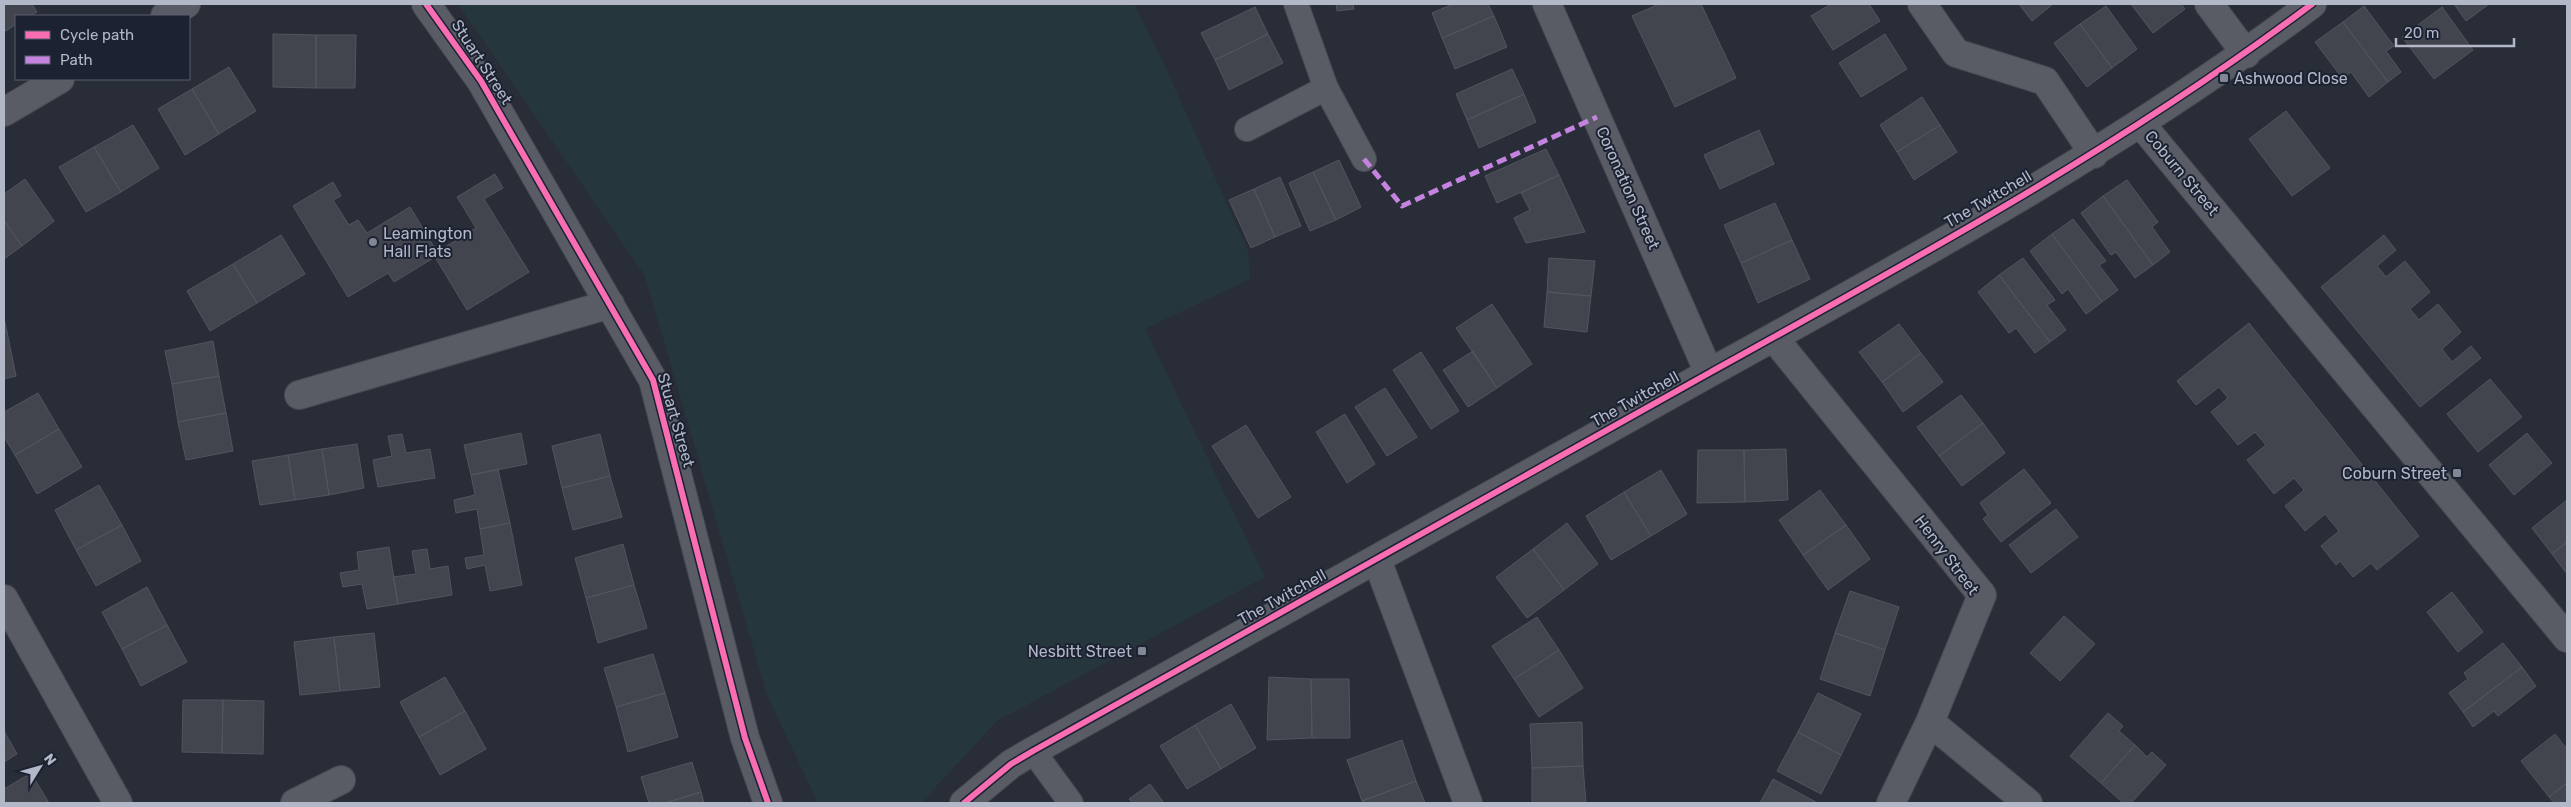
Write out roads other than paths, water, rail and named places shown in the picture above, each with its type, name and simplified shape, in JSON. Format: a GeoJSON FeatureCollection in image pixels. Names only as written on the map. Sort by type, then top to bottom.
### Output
{"type":"FeatureCollection","features":[{"type":"Feature","properties":{"kind":"street"},"geometry":{"type":"LineString","coordinates":[[167,15],[186,4]]}},
{"type":"Feature","properties":{"kind":"street","name":"Stuart Street"},"geometry":{"type":"LineString","coordinates":[[426,4],[481,81],[654,380],[745,738],[768,803]]}},
{"type":"Feature","properties":{"kind":"street","name":"Coronation Street"},"geometry":{"type":"LineString","coordinates":[[1547,4],[1709,373]]}},
{"type":"Feature","properties":{"kind":"street"},"geometry":{"type":"LineString","coordinates":[[1922,4],[1956,53],[2045,81],[2094,154]]}},
{"type":"Feature","properties":{"kind":"street"},"geometry":{"type":"LineString","coordinates":[[2209,4],[2246,54]]}},
{"type":"Feature","properties":{"kind":"street","name":"The Twitchell"},"geometry":{"type":"LineString","coordinates":[[964,803],[1011,764],[1033,751],[1774,338],[2094,154],[2246,54],[2312,4]]}},
{"type":"Feature","properties":{"kind":"street"},"geometry":{"type":"LineString","coordinates":[[4,112],[58,80]]}},
{"type":"Feature","properties":{"kind":"street","name":"Coburn Street"},"geometry":{"type":"LineString","coordinates":[[2141,124],[2567,638]]}},
{"type":"Feature","properties":{"kind":"street"},"geometry":{"type":"LineString","coordinates":[[299,395],[610,304]]}},
{"type":"Feature","properties":{"kind":"street","name":"Henry Street"},"geometry":{"type":"LineString","coordinates":[[1774,338],[1982,595],[1930,722],[1891,803]]}},
{"type":"Feature","properties":{"kind":"street"},"geometry":{"type":"LineString","coordinates":[[1377,560],[1468,803]]}},
{"type":"Feature","properties":{"kind":"street"},"geometry":{"type":"LineString","coordinates":[[4,599],[118,803]]}},
{"type":"Feature","properties":{"kind":"street"},"geometry":{"type":"LineString","coordinates":[[1930,722],[2028,803]]}},
{"type":"Feature","properties":{"kind":"street"},"geometry":{"type":"LineString","coordinates":[[295,803],[341,780]]}},
{"type":"Feature","properties":{"kind":"lane"},"geometry":{"type":"LineString","coordinates":[[1296,4],[1326,88],[1364,158]]}},
{"type":"Feature","properties":{"kind":"lane"},"geometry":{"type":"LineString","coordinates":[[1247,129],[1326,88]]}},
{"type":"Feature","properties":{"kind":"lane"},"geometry":{"type":"LineString","coordinates":[[1033,751],[1071,803]]}},
{"type":"Feature","properties":{"kind":"place","name":"Ashwood Close"},"geometry":{"type":"Point","coordinates":[2224,78]}},
{"type":"Feature","properties":{"kind":"place","name":"Leamington Hall Flats"},"geometry":{"type":"Point","coordinates":[373,242]}},
{"type":"Feature","properties":{"kind":"place","name":"Coburn Street"},"geometry":{"type":"Point","coordinates":[2457,473]}},
{"type":"Feature","properties":{"kind":"place","name":"Nesbitt Street"},"geometry":{"type":"Point","coordinates":[1142,651]}}]}
